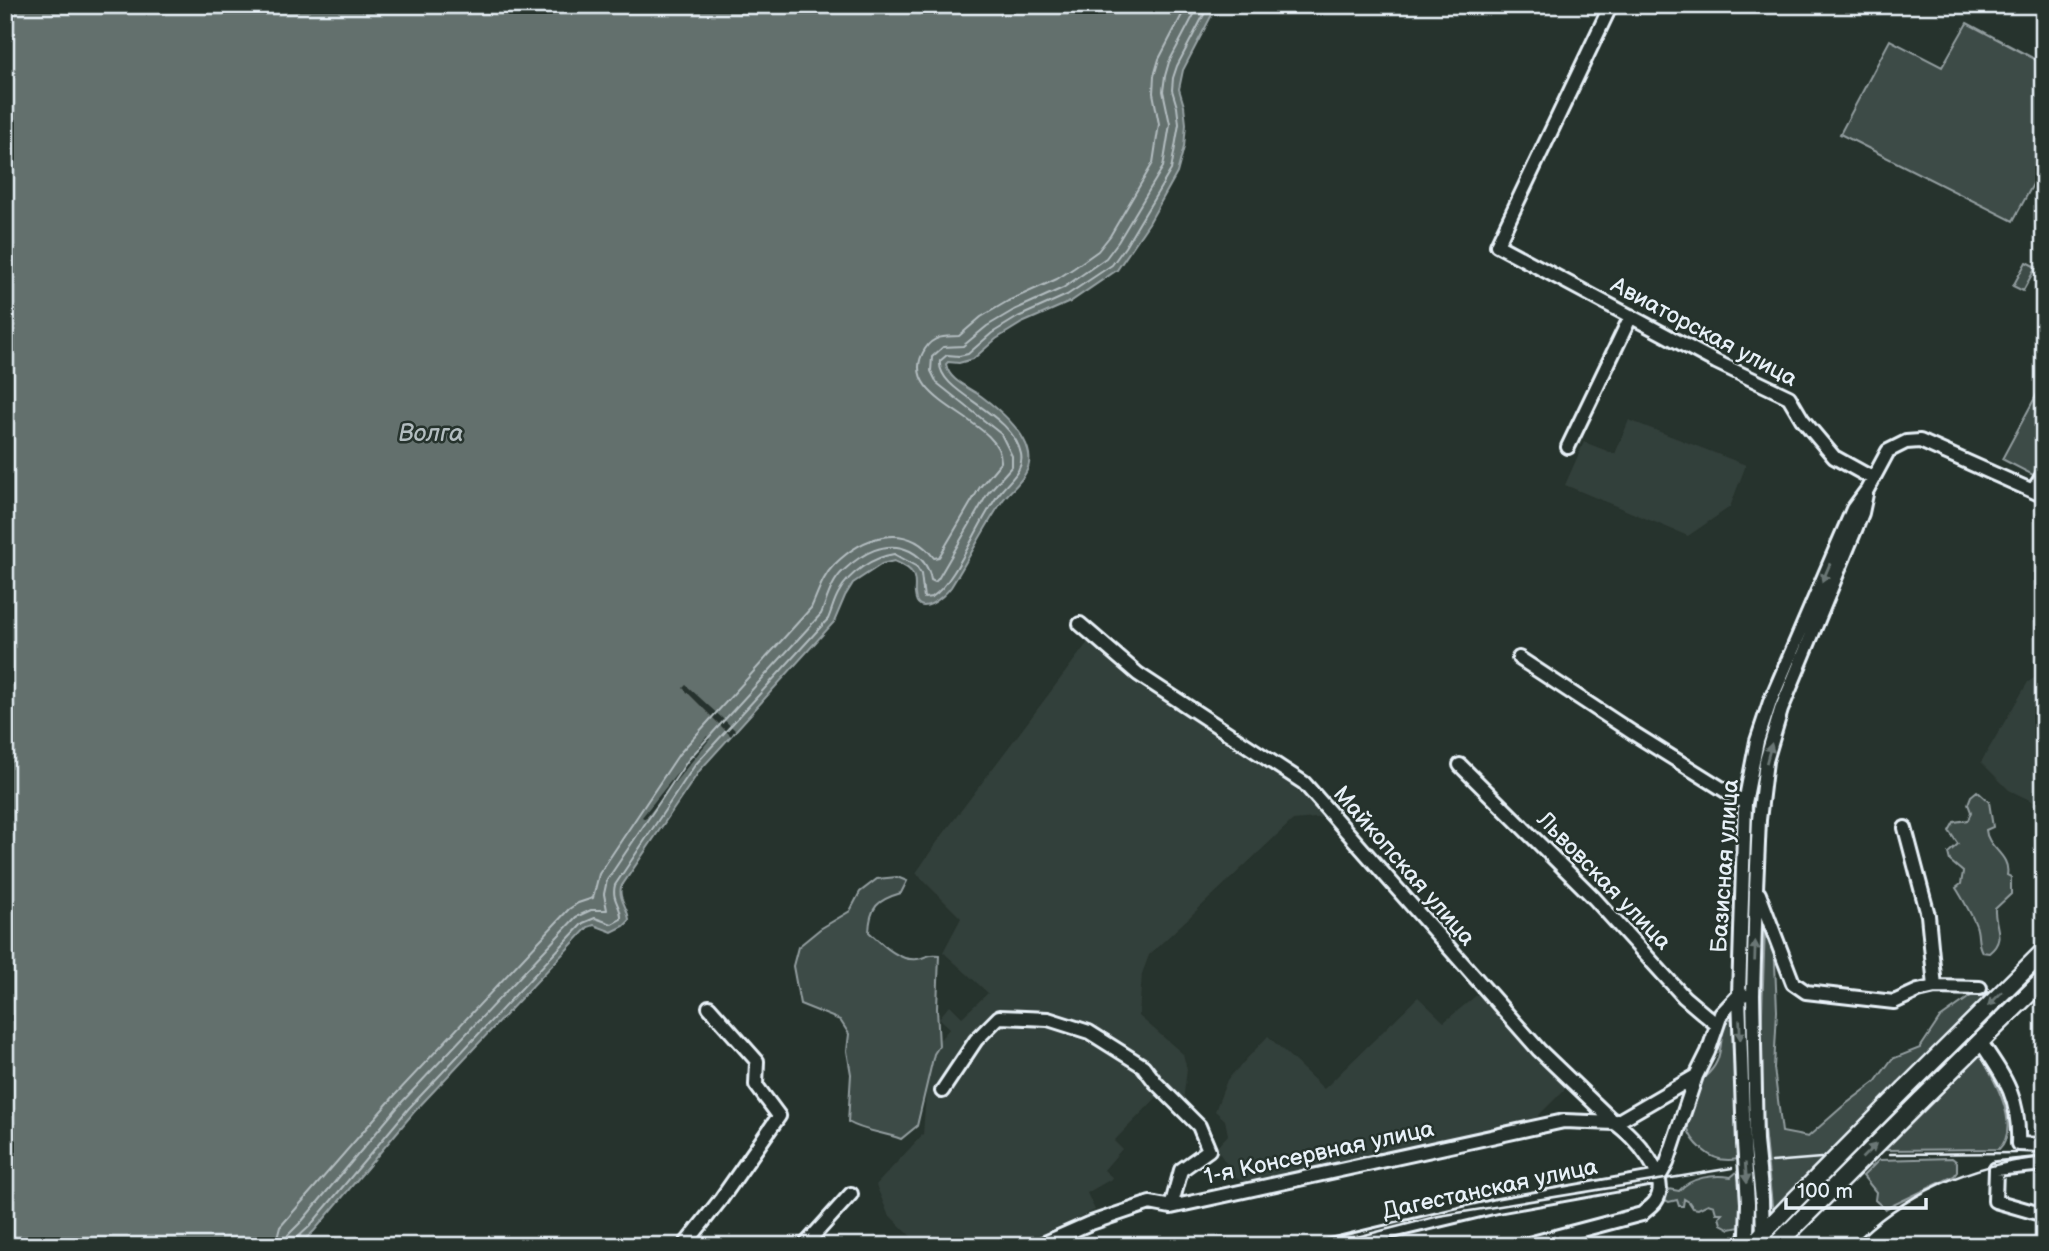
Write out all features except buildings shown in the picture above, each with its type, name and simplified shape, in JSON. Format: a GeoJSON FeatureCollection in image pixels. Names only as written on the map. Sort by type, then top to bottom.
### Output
{"type":"FeatureCollection","features":[{"type":"Feature","properties":{"kind":"main road"},"geometry":{"type":"LineString","coordinates":[[1754,1242],[2044,951]]}},
{"type":"Feature","properties":{"kind":"main road"},"geometry":{"type":"LineString","coordinates":[[1775,1246],[2044,979]]}},
{"type":"Feature","properties":{"kind":"street","name":"Авиаторская улица"},"geometry":{"type":"LineString","coordinates":[[1611,5],[1497,245],[1716,362],[1789,397],[1802,419],[1834,457],[1870,484]]}},
{"type":"Feature","properties":{"kind":"street"},"geometry":{"type":"LineString","coordinates":[[1568,447],[1630,316]]}},
{"type":"Feature","properties":{"kind":"street","name":"Базисная улица"},"geometry":{"type":"LineString","coordinates":[[1750,1142],[1739,995],[1745,803],[1757,741],[1770,702],[1853,509],[1888,451],[1906,442],[1920,440],[2039,493]]}},
{"type":"Feature","properties":{"kind":"street"},"geometry":{"type":"LineString","coordinates":[[2039,493],[2044,473]]}},
{"type":"Feature","properties":{"kind":"street","name":"Базисная улица"},"geometry":{"type":"LineString","coordinates":[[1750,1142],[1756,889],[1759,820],[1766,761],[1781,710],[1863,513],[1870,484]]}},
{"type":"Feature","properties":{"kind":"street","name":"Майкопская улица"},"geometry":{"type":"LineString","coordinates":[[1080,624],[1138,674],[1304,783],[1539,1050],[1615,1123],[1629,1133],[1659,1177]]}},
{"type":"Feature","properties":{"kind":"street"},"geometry":{"type":"LineString","coordinates":[[1519,658],[1745,803]]}},
{"type":"Feature","properties":{"kind":"street","name":"Львовская улица"},"geometry":{"type":"LineString","coordinates":[[1460,765],[1594,898],[1684,997],[1717,1025]]}},
{"type":"Feature","properties":{"kind":"street"},"geometry":{"type":"LineString","coordinates":[[1905,828],[1928,915],[1935,987]]}},
{"type":"Feature","properties":{"kind":"street"},"geometry":{"type":"LineString","coordinates":[[1756,889],[1793,983],[1806,992],[1894,1002],[1935,987],[1980,988]]}},
{"type":"Feature","properties":{"kind":"street"},"geometry":{"type":"LineString","coordinates":[[1521,1246],[1549,1243],[1642,1214],[1657,1201],[1659,1177],[1667,1163],[1696,1076],[1708,1052],[1721,1014],[1739,995],[1754,995]]}},
{"type":"Feature","properties":{"kind":"street"},"geometry":{"type":"LineString","coordinates":[[684,1246],[721,1199],[779,1116],[756,1085],[757,1061],[709,1007]]}},
{"type":"Feature","properties":{"kind":"street"},"geometry":{"type":"LineString","coordinates":[[942,1091],[976,1040],[999,1017],[1048,1019],[1089,1032],[1143,1066],[1199,1126],[1209,1150],[1181,1170],[1171,1207]]}},
{"type":"Feature","properties":{"kind":"street"},"geometry":{"type":"LineString","coordinates":[[1980,1041],[2002,1072],[2016,1104],[2018,1144],[2044,1144]]}},
{"type":"Feature","properties":{"kind":"street"},"geometry":{"type":"LineString","coordinates":[[1615,1123],[1696,1076]]}},
{"type":"Feature","properties":{"kind":"street","name":"1-я Консервная улица"},"geometry":{"type":"LineString","coordinates":[[1038,1246],[1088,1224],[1150,1203],[1171,1207],[1564,1121],[1615,1123]]}},
{"type":"Feature","properties":{"kind":"street"},"geometry":{"type":"LineString","coordinates":[[1750,1142],[1748,1203],[1754,1242]]}},
{"type":"Feature","properties":{"kind":"street"},"geometry":{"type":"LineString","coordinates":[[1750,1142],[1762,1204],[1768,1215],[1780,1216]]}},
{"type":"Feature","properties":{"kind":"street"},"geometry":{"type":"LineString","coordinates":[[2044,1164],[1996,1169],[1995,1201],[2044,1215]]}},
{"type":"Feature","properties":{"kind":"street","name":"Дагестанская улица"},"geometry":{"type":"LineString","coordinates":[[1330,1246],[1497,1206],[1659,1177]]}},
{"type":"Feature","properties":{"kind":"street"},"geometry":{"type":"LineString","coordinates":[[804,1246],[852,1194]]}},
{"type":"Feature","properties":{"kind":"street"},"geometry":{"type":"LineString","coordinates":[[1754,1242],[1762,1204]]}},
{"type":"Feature","properties":{"kind":"shaded area"},"geometry":{"type":"Polygon","coordinates":[[[1967,23],[2044,64],[2044,164],[2013,221],[1840,134],[1890,40],[1942,67],[1967,23]]]}},
{"type":"Feature","properties":{"kind":"shaded area"},"geometry":{"type":"Polygon","coordinates":[[[2026,262],[2036,267],[2023,291],[2013,286],[2026,262]]]}},
{"type":"Feature","properties":{"kind":"shaded area"},"geometry":{"type":"Polygon","coordinates":[[[2044,381],[2044,458],[2035,476],[2002,459],[2044,381]]]}},
{"type":"Feature","properties":{"kind":"shaded area"},"geometry":{"type":"Polygon","coordinates":[[[1629,420],[1746,465],[1730,507],[1688,536],[1565,485],[1584,442],[1615,454],[1629,420]]]}},
{"type":"Feature","properties":{"kind":"shaded area"},"geometry":{"type":"Polygon","coordinates":[[[1088,642],[1269,765],[1327,817],[1293,820],[1149,955],[1142,974],[1139,1016],[1183,1054],[1187,1069],[1183,1102],[1204,1121],[1209,1137],[1163,1091],[1114,1141],[1122,1149],[1104,1170],[1113,1178],[1087,1193],[1095,1210],[1018,1246],[921,1246],[888,1214],[876,1185],[923,1134],[929,1052],[950,1028],[939,1018],[950,1005],[962,1017],[988,993],[943,952],[961,918],[916,873],[1088,642]]]}},
{"type":"Feature","properties":{"kind":"shaded area"},"geometry":{"type":"Polygon","coordinates":[[[2044,672],[2044,807],[2009,790],[1981,762],[2028,682],[2044,672]]]}},
{"type":"Feature","properties":{"kind":"shaded area"},"geometry":{"type":"Polygon","coordinates":[[[1977,791],[1989,802],[1993,827],[1986,830],[1987,836],[2006,862],[2007,875],[2011,877],[2011,894],[1995,909],[1999,937],[1989,953],[1982,952],[1976,925],[1956,888],[1961,884],[1963,872],[1950,861],[1948,853],[1958,844],[1949,831],[1954,822],[1968,820],[1971,812],[1968,804],[1977,791]]]}},
{"type":"Feature","properties":{"kind":"shaded area"},"geometry":{"type":"Polygon","coordinates":[[[897,877],[907,881],[901,893],[876,906],[871,916],[869,932],[891,951],[904,958],[917,959],[939,955],[939,1046],[934,1054],[917,1126],[901,1139],[848,1122],[851,1074],[847,1051],[849,1034],[840,1020],[800,1004],[793,966],[798,947],[820,929],[850,911],[860,892],[877,879],[897,877]]]}},
{"type":"Feature","properties":{"kind":"shaded area"},"geometry":{"type":"Polygon","coordinates":[[[1765,927],[1774,940],[1777,1011],[1774,1068],[1782,1132],[1808,1137],[1875,1082],[1892,1059],[1920,1048],[1940,1018],[1978,991],[1988,1001],[1774,1209],[1763,1119],[1761,1041],[1765,927]]]}},
{"type":"Feature","properties":{"kind":"shaded area"},"geometry":{"type":"Polygon","coordinates":[[[1477,986],[1566,1088],[1533,1121],[1248,1183],[1236,1178],[1216,1148],[1228,1135],[1225,1120],[1215,1111],[1227,1080],[1268,1036],[1324,1089],[1418,997],[1444,1022],[1478,994],[1474,989],[1477,986]]]}},
{"type":"Feature","properties":{"kind":"shaded area"},"geometry":{"type":"Polygon","coordinates":[[[1727,1018],[1734,1020],[1738,1159],[1723,1160],[1703,1150],[1689,1133],[1687,1122],[1696,1087],[1717,1061],[1727,1018]]]}},
{"type":"Feature","properties":{"kind":"shaded area"},"geometry":{"type":"Polygon","coordinates":[[[1980,1055],[1998,1088],[2007,1115],[2008,1128],[1999,1149],[1885,1150],[1980,1055]]]}},
{"type":"Feature","properties":{"kind":"shaded area"},"geometry":{"type":"Polygon","coordinates":[[[1952,1158],[1957,1162],[1954,1176],[1885,1209],[1875,1200],[1876,1192],[1863,1176],[1879,1160],[1952,1158]]]}},
{"type":"Feature","properties":{"kind":"shaded area"},"geometry":{"type":"Polygon","coordinates":[[[1738,1171],[1742,1208],[1740,1227],[1730,1229],[1721,1224],[1719,1217],[1722,1213],[1716,1213],[1714,1206],[1708,1204],[1698,1209],[1684,1199],[1683,1206],[1679,1206],[1677,1200],[1669,1202],[1661,1198],[1662,1188],[1679,1191],[1690,1182],[1710,1176],[1731,1177],[1738,1171]]]}},
{"type":"Feature","properties":{"kind":"water","name":"Волга"},"geometry":{"type":"Polygon","coordinates":[[[5,5],[1217,5],[1183,70],[1179,89],[1186,124],[1184,147],[1177,173],[1149,223],[1117,270],[1070,302],[1022,323],[996,339],[973,359],[946,364],[955,379],[989,402],[1008,420],[1029,452],[1025,474],[994,513],[951,587],[931,604],[920,605],[915,594],[914,576],[907,567],[894,561],[882,564],[853,583],[834,622],[700,770],[621,887],[629,921],[612,932],[594,925],[588,927],[414,1112],[314,1231],[298,1246],[5,1246],[5,5]]]}},
{"type":"Feature","properties":{"kind":"pier"},"geometry":{"type":"Polygon","coordinates":[[[686,685],[735,730],[731,736],[683,688],[686,685]]]}},
{"type":"Feature","properties":{"kind":"pier"},"geometry":{"type":"Polygon","coordinates":[[[707,736],[710,739],[645,819],[642,817],[707,736]]]}},
{"type":"Feature","properties":{"kind":"railway"},"geometry":{"type":"LineString","coordinates":[[1890,1154],[2016,1153]]}},
{"type":"Feature","properties":{"kind":"railway"},"geometry":{"type":"LineString","coordinates":[[1852,1246],[1893,1211],[1940,1184],[1991,1166],[2044,1157]]}},
{"type":"Feature","properties":{"kind":"railway"},"geometry":{"type":"LineString","coordinates":[[1772,1162],[1821,1158]]}},
{"type":"Feature","properties":{"kind":"railway"},"geometry":{"type":"LineString","coordinates":[[1322,1246],[1439,1216],[1732,1168]]}}]}
